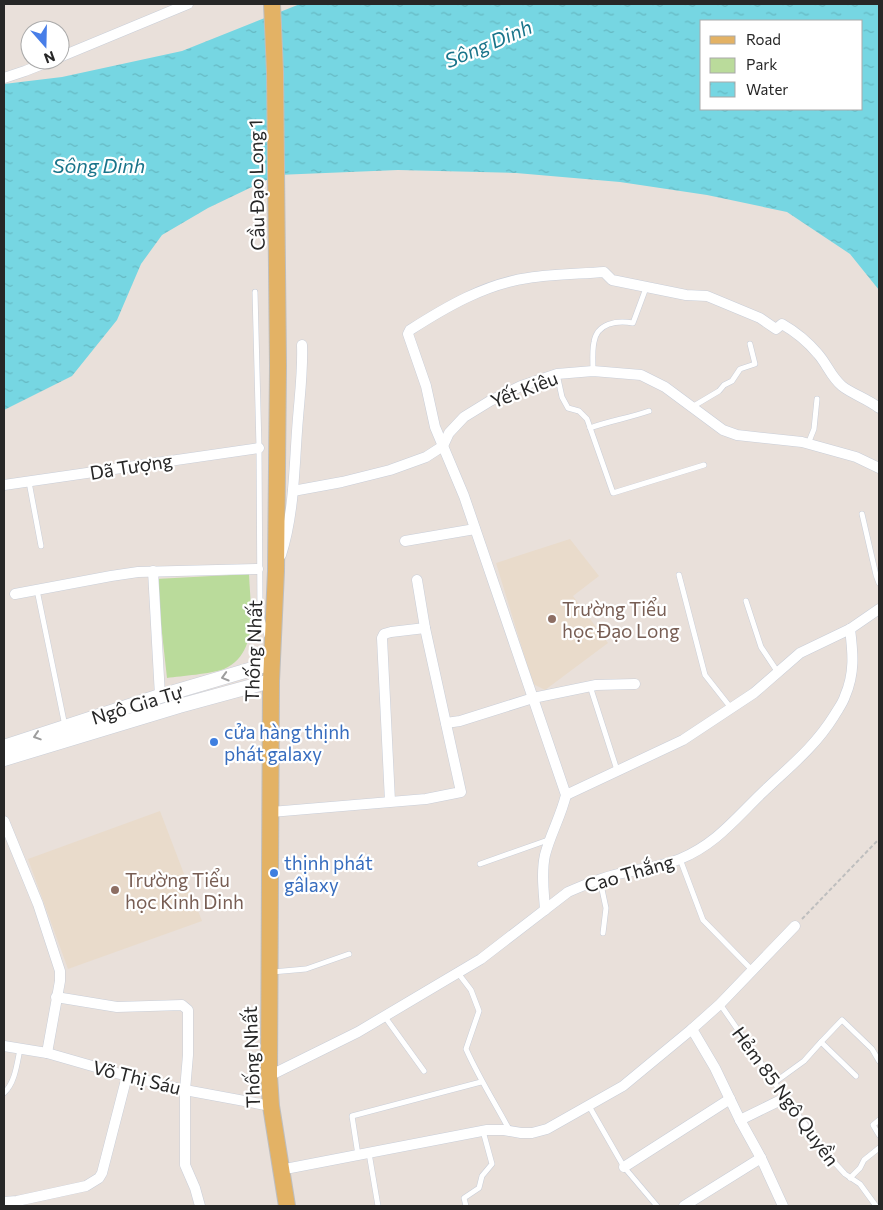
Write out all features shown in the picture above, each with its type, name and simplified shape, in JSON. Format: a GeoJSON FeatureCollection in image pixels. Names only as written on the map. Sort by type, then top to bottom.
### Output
{"type":"FeatureCollection","features":[{"type":"Feature","properties":{"kind":"main road","name":"Cầu Đạo Long 1"},"geometry":{"type":"LineString","coordinates":[[272,4],[275,72],[278,366]]}},
{"type":"Feature","properties":{"kind":"main road","name":"Thống Nhất"},"geometry":{"type":"LineString","coordinates":[[278,366],[276,570],[271,681],[269,1076],[271,1106],[286,1206]]}},
{"type":"Feature","properties":{"kind":"main road","name":"Ngô Gia Tự"},"geometry":{"type":"LineString","coordinates":[[4,759],[160,696],[272,657]]}},
{"type":"Feature","properties":{"kind":"main road","name":"Ngô Gia Tự"},"geometry":{"type":"LineString","coordinates":[[4,747],[66,726],[90,725],[164,710],[271,681]]}},
{"type":"Feature","properties":{"kind":"main road"},"geometry":{"type":"LineString","coordinates":[[160,696],[164,710]]}},
{"type":"Feature","properties":{"kind":"street"},"geometry":{"type":"LineString","coordinates":[[70,53],[188,4]]}},
{"type":"Feature","properties":{"kind":"street"},"geometry":{"type":"LineString","coordinates":[[4,78],[28,70]]}},
{"type":"Feature","properties":{"kind":"street"},"geometry":{"type":"LineString","coordinates":[[545,910],[543,870],[545,855],[566,795],[475,530],[435,427],[426,386],[408,334],[410,330],[471,295],[499,285],[527,278],[604,272],[612,280],[646,288],[686,295],[707,296],[760,318],[776,329],[782,324],[795,331],[819,355],[834,378],[843,387],[867,399],[879,408]]}},
{"type":"Feature","properties":{"kind":"street"},"geometry":{"type":"LineString","coordinates":[[276,570],[288,532],[293,491],[303,368],[302,345]]}},
{"type":"Feature","properties":{"kind":"street","name":"Yết Kiêu"},"geometry":{"type":"LineString","coordinates":[[293,491],[342,482],[390,470],[426,457],[443,446],[449,433],[464,416],[521,386],[557,374],[594,371],[640,375],[665,387],[723,430],[737,435],[808,444],[856,457],[879,468]]}},
{"type":"Feature","properties":{"kind":"street","name":"Dã Tượng"},"geometry":{"type":"LineString","coordinates":[[4,485],[259,448]]}},
{"type":"Feature","properties":{"kind":"street"},"geometry":{"type":"LineString","coordinates":[[405,541],[475,530]]}},
{"type":"Feature","properties":{"kind":"street"},"geometry":{"type":"LineString","coordinates":[[15,594],[111,576],[152,571],[258,569]]}},
{"type":"Feature","properties":{"kind":"street"},"geometry":{"type":"LineString","coordinates":[[152,571],[160,696]]}},
{"type":"Feature","properties":{"kind":"street"},"geometry":{"type":"LineString","coordinates":[[271,812],[426,799],[461,792],[425,628],[417,580]]}},
{"type":"Feature","properties":{"kind":"street"},"geometry":{"type":"LineString","coordinates":[[566,795],[683,740],[754,693],[800,653],[850,629],[879,610]]}},
{"type":"Feature","properties":{"kind":"street"},"geometry":{"type":"LineString","coordinates":[[390,801],[382,638],[384,634],[391,632],[425,628]]}},
{"type":"Feature","properties":{"kind":"street","name":"Cao Thắng"},"geometry":{"type":"LineString","coordinates":[[269,1076],[358,1032],[488,954],[568,892],[600,880],[680,859],[706,846],[722,834],[762,793],[802,757],[825,731],[845,697],[852,674],[853,654],[850,629]]}},
{"type":"Feature","properties":{"kind":"street"},"geometry":{"type":"LineString","coordinates":[[446,723],[460,721],[533,698],[590,686],[635,684]]}},
{"type":"Feature","properties":{"kind":"street"},"geometry":{"type":"LineString","coordinates":[[4,821],[38,904],[60,971],[60,981],[47,1053]]}},
{"type":"Feature","properties":{"kind":"street"},"geometry":{"type":"LineString","coordinates":[[280,1170],[483,1130],[532,1133],[547,1129],[623,1086],[720,1004],[795,926]]}},
{"type":"Feature","properties":{"kind":"street"},"geometry":{"type":"LineString","coordinates":[[56,997],[117,1007],[182,1005],[188,1010],[189,1024],[184,1090],[185,1165],[196,1188],[200,1206]]}},
{"type":"Feature","properties":{"kind":"street"},"geometry":{"type":"LineString","coordinates":[[692,1029],[715,1068],[740,1120],[762,1158],[783,1206]]}},
{"type":"Feature","properties":{"kind":"street","name":"Võ Thị Sáu"},"geometry":{"type":"LineString","coordinates":[[4,1046],[47,1053],[184,1090],[271,1106]]}},
{"type":"Feature","properties":{"kind":"street"},"geometry":{"type":"LineString","coordinates":[[4,1202],[77,1188],[92,1183],[99,1178],[102,1173],[127,1076]]}},
{"type":"Feature","properties":{"kind":"street"},"geometry":{"type":"LineString","coordinates":[[740,1120],[785,1098]]}},
{"type":"Feature","properties":{"kind":"street"},"geometry":{"type":"LineString","coordinates":[[624,1167],[730,1099]]}},
{"type":"Feature","properties":{"kind":"street"},"geometry":{"type":"LineString","coordinates":[[684,1206],[762,1158]]}},
{"type":"Feature","properties":{"kind":"lane"},"geometry":{"type":"LineString","coordinates":[[594,371],[594,341],[601,328],[619,321],[633,323],[646,288]]}},
{"type":"Feature","properties":{"kind":"lane"},"geometry":{"type":"LineString","coordinates":[[255,292],[259,448],[258,569],[260,613],[272,657]]}},
{"type":"Feature","properties":{"kind":"lane"},"geometry":{"type":"LineString","coordinates":[[691,407],[732,381],[740,369],[755,364],[750,344]]}},
{"type":"Feature","properties":{"kind":"lane"},"geometry":{"type":"LineString","coordinates":[[557,374],[562,397],[568,408],[580,411],[586,419],[613,493],[704,464]]}},
{"type":"Feature","properties":{"kind":"lane"},"geometry":{"type":"LineString","coordinates":[[808,444],[814,429],[817,398]]}},
{"type":"Feature","properties":{"kind":"lane"},"geometry":{"type":"LineString","coordinates":[[590,428],[649,411]]}},
{"type":"Feature","properties":{"kind":"lane"},"geometry":{"type":"LineString","coordinates":[[28,481],[42,546]]}},
{"type":"Feature","properties":{"kind":"lane"},"geometry":{"type":"LineString","coordinates":[[862,514],[879,583]]}},
{"type":"Feature","properties":{"kind":"lane"},"geometry":{"type":"LineString","coordinates":[[680,575],[705,675],[731,708]]}},
{"type":"Feature","properties":{"kind":"lane"},"geometry":{"type":"LineString","coordinates":[[37,590],[66,726]]}},
{"type":"Feature","properties":{"kind":"lane"},"geometry":{"type":"LineString","coordinates":[[746,601],[761,647],[777,672]]}},
{"type":"Feature","properties":{"kind":"lane"},"geometry":{"type":"LineString","coordinates":[[590,686],[617,771]]}},
{"type":"Feature","properties":{"kind":"lane"},"geometry":{"type":"LineString","coordinates":[[480,864],[551,839]]}},
{"type":"Feature","properties":{"kind":"lane"},"geometry":{"type":"LineString","coordinates":[[680,859],[703,920],[752,970]]}},
{"type":"Feature","properties":{"kind":"lane"},"geometry":{"type":"LineString","coordinates":[[600,880],[606,908],[603,933]]}},
{"type":"Feature","properties":{"kind":"lane"},"geometry":{"type":"LineString","coordinates":[[270,972],[306,969],[349,954]]}},
{"type":"Feature","properties":{"kind":"lane"},"geometry":{"type":"LineString","coordinates":[[457,973],[471,990],[479,1011],[466,1050],[481,1082],[510,1131]]}},
{"type":"Feature","properties":{"kind":"lane","name":"Hẻm 85 Ngô Quyền"},"geometry":{"type":"LineString","coordinates":[[720,1004],[785,1098],[834,1162],[845,1174],[860,1184],[876,1206]]}},
{"type":"Feature","properties":{"kind":"lane"},"geometry":{"type":"LineString","coordinates":[[384,1016],[424,1071]]}},
{"type":"Feature","properties":{"kind":"lane"},"geometry":{"type":"LineString","coordinates":[[775,1082],[804,1061],[842,1020],[872,1049],[879,1061]]}},
{"type":"Feature","properties":{"kind":"lane"},"geometry":{"type":"LineString","coordinates":[[821,1042],[856,1076]]}},
{"type":"Feature","properties":{"kind":"lane"},"geometry":{"type":"LineString","coordinates":[[4,1093],[10,1087],[21,1049]]}},
{"type":"Feature","properties":{"kind":"lane"},"geometry":{"type":"LineString","coordinates":[[358,1155],[352,1116],[481,1082]]}},
{"type":"Feature","properties":{"kind":"lane"},"geometry":{"type":"LineString","coordinates":[[588,1106],[624,1167],[657,1206]]}},
{"type":"Feature","properties":{"kind":"lane"},"geometry":{"type":"LineString","coordinates":[[879,1120],[873,1125],[879,1135]]}},
{"type":"Feature","properties":{"kind":"lane"},"geometry":{"type":"LineString","coordinates":[[466,1206],[464,1198],[479,1188],[482,1176],[492,1164],[483,1130]]}},
{"type":"Feature","properties":{"kind":"lane"},"geometry":{"type":"LineString","coordinates":[[850,1178],[860,1168],[864,1160],[879,1148]]}},
{"type":"Feature","properties":{"kind":"lane"},"geometry":{"type":"LineString","coordinates":[[369,1152],[378,1206]]}},
{"type":"Feature","properties":{"kind":"path"},"geometry":{"type":"LineString","coordinates":[[795,926],[879,839]]}},
{"type":"Feature","properties":{"kind":"shaded area","name":"Trường Tiểu học Đạo Long"},"geometry":{"type":"Polygon","coordinates":[[[570,539],[599,576],[573,596],[608,643],[545,690],[533,684],[496,563],[570,539]]]}},
{"type":"Feature","properties":{"kind":"shaded area","name":"Trường Tiểu học Kinh Dinh"},"geometry":{"type":"Polygon","coordinates":[[[160,811],[202,921],[68,969],[28,859],[160,811]]]}},
{"type":"Feature","properties":{"kind":"green space"},"geometry":{"type":"Polygon","coordinates":[[[249,574],[250,628],[243,652],[235,662],[224,669],[204,674],[167,678],[156,579],[249,574]]]}},
{"type":"Feature","properties":{"kind":"water","name":"Sông Dinh"},"geometry":{"type":"Polygon","coordinates":[[[300,4],[879,4],[879,290],[850,254],[787,212],[707,195],[620,182],[516,173],[398,170],[277,175],[208,208],[162,235],[141,264],[117,320],[72,376],[4,410],[4,84],[62,77],[182,51],[300,4]]]}},
{"type":"Feature","properties":{"kind":"place","name":"Trường Tiểu học Đạo Long"},"geometry":{"type":"Point","coordinates":[552,619]}},
{"type":"Feature","properties":{"kind":"place","name":"cửa hàng thịnh phát galaxy"},"geometry":{"type":"Point","coordinates":[214,742]}},
{"type":"Feature","properties":{"kind":"place","name":"thịnh phát gâlaxy"},"geometry":{"type":"Point","coordinates":[274,873]}},
{"type":"Feature","properties":{"kind":"place","name":"Trường Tiểu học Kinh Dinh"},"geometry":{"type":"Point","coordinates":[115,890]}}]}
